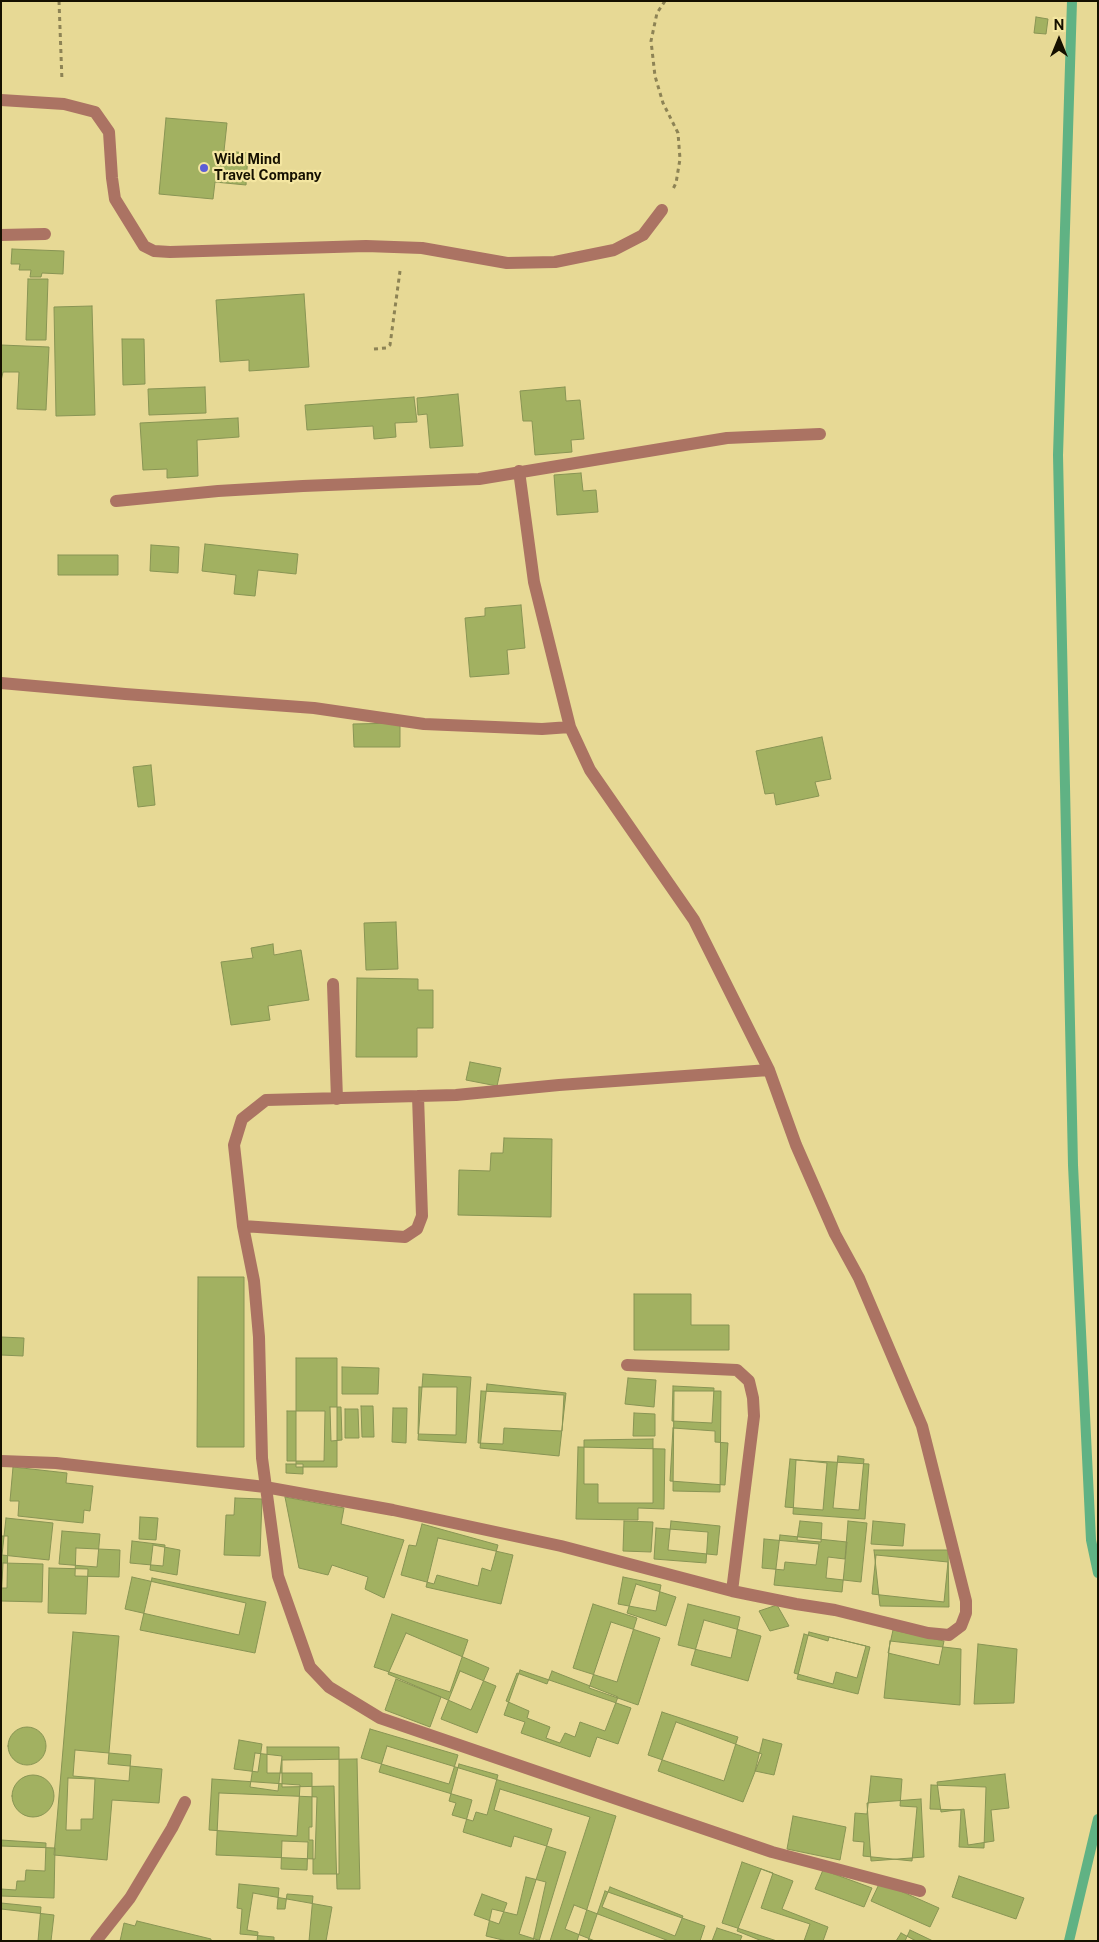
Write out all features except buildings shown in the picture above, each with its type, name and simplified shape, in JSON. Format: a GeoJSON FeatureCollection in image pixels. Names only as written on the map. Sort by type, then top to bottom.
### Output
{"type":"FeatureCollection","features":[{"type":"Feature","properties":{"kind":"street"},"geometry":{"type":"LineString","coordinates":[[1,100],[64,104],[95,112],[109,132],[115,199],[144,246],[154,251],[180,252],[366,246],[422,248],[507,263],[555,262],[614,250],[643,235],[662,210]]}},
{"type":"Feature","properties":{"kind":"street"},"geometry":{"type":"LineString","coordinates":[[1,235],[45,234]]}},
{"type":"Feature","properties":{"kind":"street"},"geometry":{"type":"LineString","coordinates":[[116,501],[293,487],[479,478],[727,438],[820,434]]}},
{"type":"Feature","properties":{"kind":"street"},"geometry":{"type":"LineString","coordinates":[[1,1461],[56,1463],[265,1487],[393,1510],[561,1546],[732,1591],[835,1610],[928,1633],[949,1635],[961,1626],[966,1613],[966,1601],[922,1426],[859,1278],[835,1234],[804,1163],[769,1070],[694,920],[590,770],[570,727],[534,582],[518,471]]}},
{"type":"Feature","properties":{"kind":"street"},"geometry":{"type":"LineString","coordinates":[[1,683],[314,708],[424,724],[542,728],[570,727]]}},
{"type":"Feature","properties":{"kind":"street"},"geometry":{"type":"LineString","coordinates":[[333,984],[337,1099]]}},
{"type":"Feature","properties":{"kind":"street"},"geometry":{"type":"LineString","coordinates":[[769,1070],[559,1085],[456,1095],[266,1100],[242,1119],[234,1145],[243,1226],[254,1281],[259,1337],[262,1458],[278,1576],[310,1667],[329,1687],[380,1718],[772,1852],[920,1892]]}},
{"type":"Feature","properties":{"kind":"street"},"geometry":{"type":"LineString","coordinates":[[243,1226],[405,1237],[417,1229],[422,1216],[418,1096]]}},
{"type":"Feature","properties":{"kind":"street"},"geometry":{"type":"LineString","coordinates":[[626,1365],[737,1370],[749,1381],[754,1398],[754,1416],[732,1591]]}},
{"type":"Feature","properties":{"kind":"street"},"geometry":{"type":"LineString","coordinates":[[96,1941],[130,1898],[172,1828],[185,1802]]}},
{"type":"Feature","properties":{"kind":"path"},"geometry":{"type":"LineString","coordinates":[[59,1],[64,104]]}},
{"type":"Feature","properties":{"kind":"path"},"geometry":{"type":"LineString","coordinates":[[662,210],[676,183],[680,159],[678,133],[663,103],[655,76],[652,41],[657,13],[665,1]]}},
{"type":"Feature","properties":{"kind":"path"},"geometry":{"type":"LineString","coordinates":[[374,350],[386,348],[390,345],[393,335],[400,277],[400,248]]}},
{"type":"Feature","properties":{"kind":"waterway"},"geometry":{"type":"LineString","coordinates":[[1072,1],[1058,455],[1073,1165],[1091,1540],[1098,1573]]}},
{"type":"Feature","properties":{"kind":"waterway"},"geometry":{"type":"LineString","coordinates":[[1069,1941],[1098,1819]]}},
{"type":"Feature","properties":{"kind":"place","name":"Wild Mind Travel Company"},"geometry":{"type":"Point","coordinates":[204,168]}}]}
